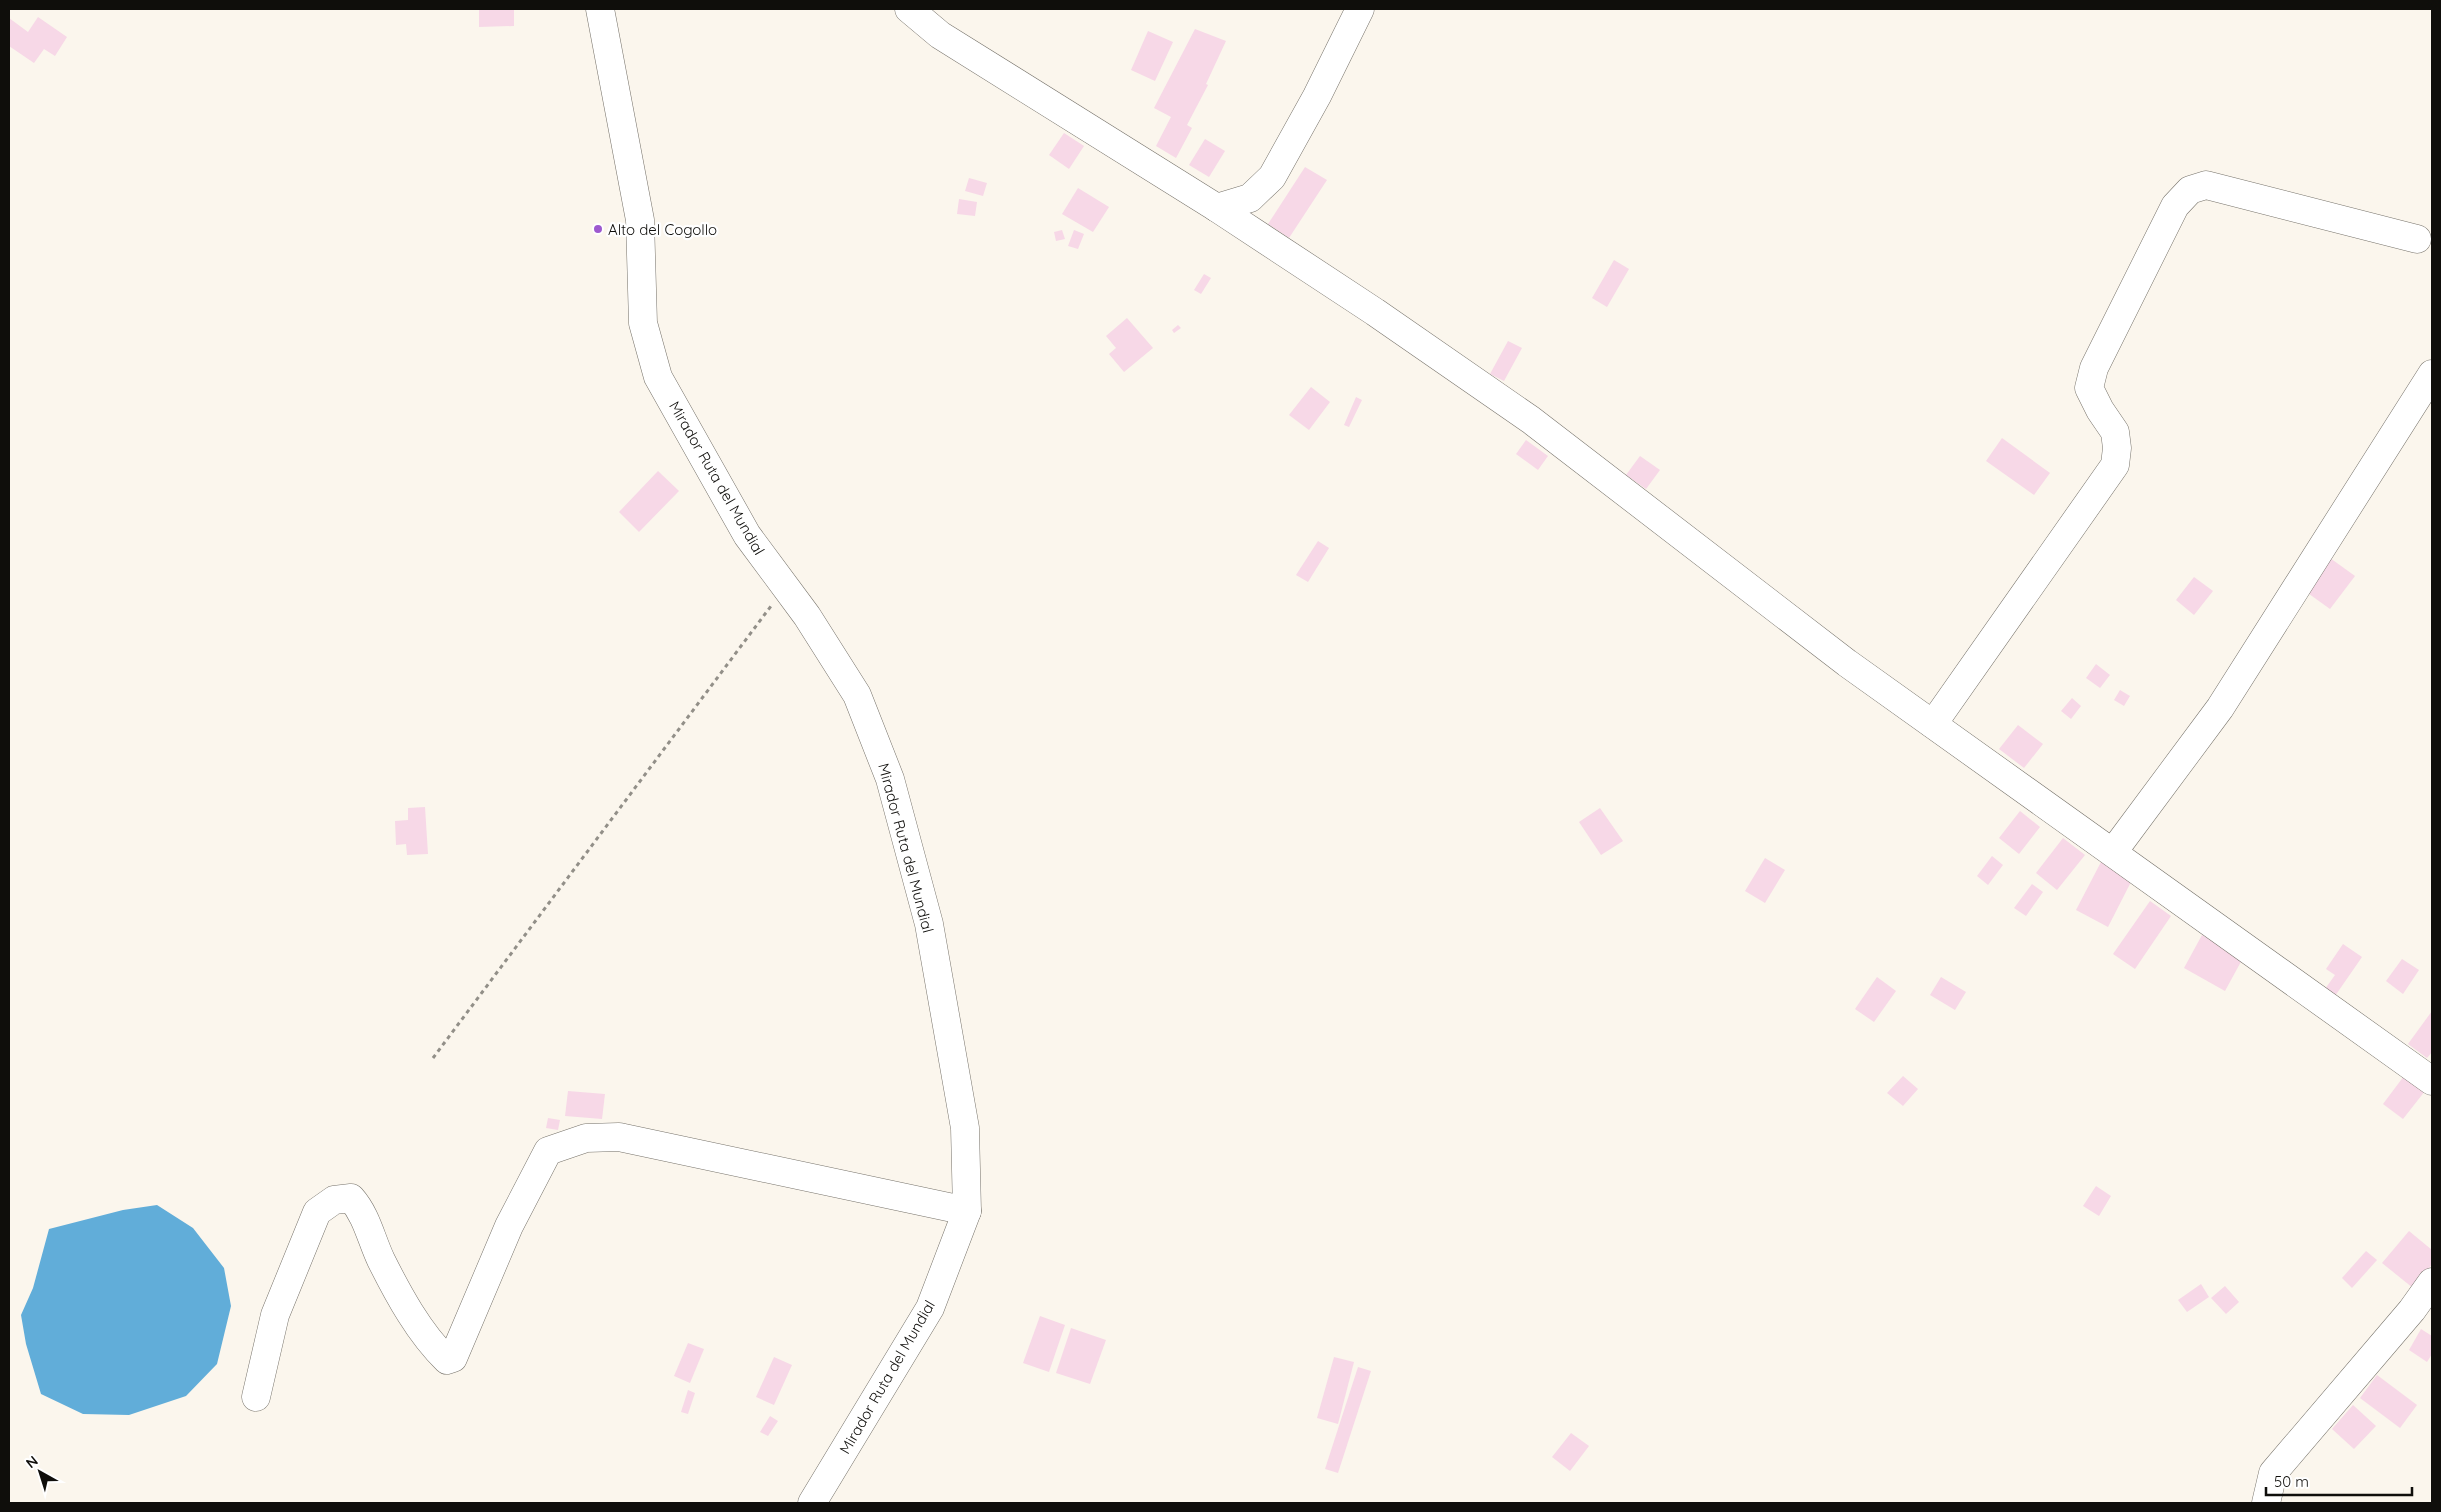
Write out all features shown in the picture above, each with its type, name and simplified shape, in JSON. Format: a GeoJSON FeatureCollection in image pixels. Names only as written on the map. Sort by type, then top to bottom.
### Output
{"type":"FeatureCollection","features":[{"type":"Feature","properties":{"kind":"street","name":"Mirador Ruta del Mundial"},"geometry":{"type":"LineString","coordinates":[[600,9],[640,220],[642,323],[658,377],[747,535],[807,616],[857,695],[890,779],[932,944],[965,1128],[968,1211],[930,1308],[812,1503]]}},
{"type":"Feature","properties":{"kind":"street"},"geometry":{"type":"LineString","coordinates":[[1217,208],[1250,198],[1272,177],[1317,96],[1360,9]]}},
{"type":"Feature","properties":{"kind":"street"},"geometry":{"type":"LineString","coordinates":[[917,12],[940,35],[1217,208],[1376,312],[1531,420],[1847,663],[2432,1081]]}},
{"type":"Feature","properties":{"kind":"street"},"geometry":{"type":"LineString","coordinates":[[1933,724],[2115,466],[2117,448],[2115,432],[2100,410],[2089,388],[2094,368],[2175,206],[2190,190],[2206,185],[2417,239]]}},
{"type":"Feature","properties":{"kind":"street"},"geometry":{"type":"LineString","coordinates":[[2113,852],[2220,708],[2432,374]]}},
{"type":"Feature","properties":{"kind":"street"},"geometry":{"type":"LineString","coordinates":[[256,1397],[275,1315],[317,1212],[334,1200],[351,1198],[361,1209],[380,1259],[407,1306],[447,1360],[453,1358],[509,1226],[548,1151],[586,1138],[619,1137],[968,1211]]}},
{"type":"Feature","properties":{"kind":"street"},"geometry":{"type":"LineString","coordinates":[[2266,1503],[2273,1473],[2412,1310],[2432,1282]]}},
{"type":"Feature","properties":{"kind":"path"},"geometry":{"type":"LineString","coordinates":[[433,1058],[785,587]]}},
{"type":"Feature","properties":{"kind":"water"},"geometry":{"type":"Polygon","coordinates":[[[157,1205],[193,1228],[224,1268],[231,1306],[217,1364],[186,1396],[129,1415],[83,1414],[41,1394],[26,1344],[21,1315],[33,1288],[49,1229],[123,1210],[157,1205]]]}},
{"type":"Feature","properties":{"kind":"building"},"geometry":{"type":"Polygon","coordinates":[[[479,9],[514,9],[514,26],[479,27],[479,9]]]}},
{"type":"Feature","properties":{"kind":"building"},"geometry":{"type":"Polygon","coordinates":[[[38,17],[67,37],[55,56],[44,49],[34,63],[9,46],[9,18],[28,32],[38,17]]]}},
{"type":"Feature","properties":{"kind":"building"},"geometry":{"type":"Polygon","coordinates":[[[1195,29],[1226,41],[1206,84],[1208,85],[1187,125],[1192,128],[1176,158],[1156,146],[1171,117],[1154,108],[1195,29]]]}},
{"type":"Feature","properties":{"kind":"building"},"geometry":{"type":"Polygon","coordinates":[[[1148,31],[1173,42],[1155,81],[1131,70],[1148,31]]]}},
{"type":"Feature","properties":{"kind":"building"},"geometry":{"type":"Polygon","coordinates":[[[1064,133],[1084,146],[1069,169],[1049,155],[1064,133]]]}},
{"type":"Feature","properties":{"kind":"building"},"geometry":{"type":"Polygon","coordinates":[[[1205,139],[1225,151],[1209,177],[1189,165],[1205,139]]]}},
{"type":"Feature","properties":{"kind":"building"},"geometry":{"type":"Polygon","coordinates":[[[1305,167],[1327,180],[1289,238],[1268,224],[1305,167]]]}},
{"type":"Feature","properties":{"kind":"building"},"geometry":{"type":"Polygon","coordinates":[[[969,178],[987,183],[983,196],[965,191],[969,178]]]}},
{"type":"Feature","properties":{"kind":"building"},"geometry":{"type":"Polygon","coordinates":[[[1078,188],[1109,207],[1093,232],[1062,214],[1078,188]]]}},
{"type":"Feature","properties":{"kind":"building"},"geometry":{"type":"Polygon","coordinates":[[[959,199],[977,202],[975,216],[957,214],[959,199]]]}},
{"type":"Feature","properties":{"kind":"building"},"geometry":{"type":"Polygon","coordinates":[[[1062,230],[1065,239],[1056,241],[1054,232],[1062,230]]]}},
{"type":"Feature","properties":{"kind":"building"},"geometry":{"type":"Polygon","coordinates":[[[1074,230],[1084,234],[1078,249],[1068,246],[1074,230]]]}},
{"type":"Feature","properties":{"kind":"building"},"geometry":{"type":"Polygon","coordinates":[[[1614,260],[1629,269],[1607,307],[1592,298],[1614,260]]]}},
{"type":"Feature","properties":{"kind":"building"},"geometry":{"type":"Polygon","coordinates":[[[1204,274],[1211,278],[1201,294],[1194,290],[1204,274]]]}},
{"type":"Feature","properties":{"kind":"building"},"geometry":{"type":"Polygon","coordinates":[[[1127,318],[1153,348],[1124,372],[1109,354],[1116,348],[1106,336],[1127,318]]]}},
{"type":"Feature","properties":{"kind":"building"},"geometry":{"type":"Polygon","coordinates":[[[1178,325],[1181,328],[1174,333],[1172,330],[1178,325]]]}},
{"type":"Feature","properties":{"kind":"building"},"geometry":{"type":"Polygon","coordinates":[[[1508,341],[1522,348],[1504,381],[1490,374],[1508,341]]]}},
{"type":"Feature","properties":{"kind":"building"},"geometry":{"type":"Polygon","coordinates":[[[1311,387],[1330,402],[1309,430],[1289,415],[1311,387]]]}},
{"type":"Feature","properties":{"kind":"building"},"geometry":{"type":"Polygon","coordinates":[[[1356,397],[1362,400],[1349,427],[1344,425],[1356,397]]]}},
{"type":"Feature","properties":{"kind":"building"},"geometry":{"type":"Polygon","coordinates":[[[2002,438],[2050,473],[2034,495],[1986,461],[2002,438]]]}},
{"type":"Feature","properties":{"kind":"building"},"geometry":{"type":"Polygon","coordinates":[[[1526,440],[1548,456],[1538,470],[1516,454],[1526,440]]]}},
{"type":"Feature","properties":{"kind":"building"},"geometry":{"type":"Polygon","coordinates":[[[1640,456],[1660,470],[1646,489],[1626,475],[1640,456]]]}},
{"type":"Feature","properties":{"kind":"building"},"geometry":{"type":"Polygon","coordinates":[[[658,471],[679,491],[639,532],[619,512],[658,471]]]}},
{"type":"Feature","properties":{"kind":"building"},"geometry":{"type":"Polygon","coordinates":[[[1318,541],[1329,548],[1308,582],[1296,575],[1318,541]]]}},
{"type":"Feature","properties":{"kind":"building"},"geometry":{"type":"Polygon","coordinates":[[[2330,558],[2355,576],[2330,609],[2305,591],[2330,558]]]}},
{"type":"Feature","properties":{"kind":"building"},"geometry":{"type":"Polygon","coordinates":[[[2194,577],[2213,591],[2194,615],[2176,600],[2194,577]]]}},
{"type":"Feature","properties":{"kind":"building"},"geometry":{"type":"Polygon","coordinates":[[[2096,664],[2110,675],[2100,688],[2086,678],[2096,664]]]}},
{"type":"Feature","properties":{"kind":"building"},"geometry":{"type":"Polygon","coordinates":[[[2120,690],[2130,696],[2124,706],[2114,700],[2120,690]]]}},
{"type":"Feature","properties":{"kind":"building"},"geometry":{"type":"Polygon","coordinates":[[[2072,698],[2081,706],[2071,719],[2061,711],[2072,698]]]}},
{"type":"Feature","properties":{"kind":"building"},"geometry":{"type":"Polygon","coordinates":[[[2018,725],[2043,744],[2024,768],[1999,749],[2018,725]]]}},
{"type":"Feature","properties":{"kind":"building"},"geometry":{"type":"Polygon","coordinates":[[[425,807],[428,854],[407,855],[406,844],[396,845],[395,821],[408,820],[408,808],[425,807]]]}},
{"type":"Feature","properties":{"kind":"building"},"geometry":{"type":"Polygon","coordinates":[[[1600,808],[1623,841],[1601,855],[1579,822],[1600,808]]]}},
{"type":"Feature","properties":{"kind":"building"},"geometry":{"type":"Polygon","coordinates":[[[2020,811],[2040,827],[2019,854],[1999,838],[2020,811]]]}},
{"type":"Feature","properties":{"kind":"building"},"geometry":{"type":"Polygon","coordinates":[[[2063,838],[2085,855],[2057,890],[2036,873],[2063,838]]]}},
{"type":"Feature","properties":{"kind":"building"},"geometry":{"type":"Polygon","coordinates":[[[1992,856],[2003,865],[1988,885],[1977,876],[1992,856]]]}},
{"type":"Feature","properties":{"kind":"building"},"geometry":{"type":"Polygon","coordinates":[[[1765,858],[1785,870],[1765,903],[1745,891],[1765,858]]]}},
{"type":"Feature","properties":{"kind":"building"},"geometry":{"type":"Polygon","coordinates":[[[2101,862],[2133,878],[2108,927],[2076,910],[2101,862]]]}},
{"type":"Feature","properties":{"kind":"building"},"geometry":{"type":"Polygon","coordinates":[[[2032,884],[2043,892],[2026,916],[2014,908],[2032,884]]]}},
{"type":"Feature","properties":{"kind":"building"},"geometry":{"type":"Polygon","coordinates":[[[2150,901],[2171,916],[2135,969],[2113,954],[2150,901]]]}},
{"type":"Feature","properties":{"kind":"building"},"geometry":{"type":"Polygon","coordinates":[[[2202,935],[2243,958],[2225,991],[2184,968],[2202,935]]]}},
{"type":"Feature","properties":{"kind":"building"},"geometry":{"type":"Polygon","coordinates":[[[2343,944],[2362,957],[2335,996],[2325,989],[2335,975],[2326,969],[2343,944]]]}},
{"type":"Feature","properties":{"kind":"building"},"geometry":{"type":"Polygon","coordinates":[[[2402,959],[2419,970],[2403,994],[2386,981],[2402,959]]]}},
{"type":"Feature","properties":{"kind":"building"},"geometry":{"type":"Polygon","coordinates":[[[1877,977],[1896,991],[1874,1022],[1855,1009],[1877,977]]]}},
{"type":"Feature","properties":{"kind":"building"},"geometry":{"type":"Polygon","coordinates":[[[1941,977],[1966,992],[1955,1010],[1930,995],[1941,977]]]}},
{"type":"Feature","properties":{"kind":"building"},"geometry":{"type":"Polygon","coordinates":[[[2432,1011],[2432,1052],[2427,1058],[2408,1044],[2432,1011]]]}},
{"type":"Feature","properties":{"kind":"building"},"geometry":{"type":"Polygon","coordinates":[[[1903,1076],[1918,1089],[1903,1106],[1887,1093],[1903,1076]]]}},
{"type":"Feature","properties":{"kind":"building"},"geometry":{"type":"Polygon","coordinates":[[[2404,1076],[2425,1091],[2403,1119],[2383,1104],[2404,1076]]]}},
{"type":"Feature","properties":{"kind":"building"},"geometry":{"type":"Polygon","coordinates":[[[568,1091],[605,1094],[602,1119],[565,1116],[568,1091]]]}},
{"type":"Feature","properties":{"kind":"building"},"geometry":{"type":"Polygon","coordinates":[[[548,1118],[560,1120],[558,1130],[546,1128],[548,1118]]]}},
{"type":"Feature","properties":{"kind":"building"},"geometry":{"type":"Polygon","coordinates":[[[2096,1186],[2111,1196],[2099,1216],[2083,1206],[2096,1186]]]}},
{"type":"Feature","properties":{"kind":"building"},"geometry":{"type":"Polygon","coordinates":[[[2409,1231],[2432,1250],[2432,1264],[2413,1288],[2382,1263],[2409,1231]]]}},
{"type":"Feature","properties":{"kind":"building"},"geometry":{"type":"Polygon","coordinates":[[[2366,1251],[2377,1260],[2352,1288],[2342,1278],[2366,1251]]]}},
{"type":"Feature","properties":{"kind":"building"},"geometry":{"type":"Polygon","coordinates":[[[2201,1284],[2209,1297],[2187,1312],[2178,1300],[2201,1284]]]}},
{"type":"Feature","properties":{"kind":"building"},"geometry":{"type":"Polygon","coordinates":[[[2225,1286],[2239,1302],[2226,1314],[2211,1298],[2225,1286]]]}},
{"type":"Feature","properties":{"kind":"building"},"geometry":{"type":"Polygon","coordinates":[[[1040,1316],[1065,1325],[1049,1372],[1023,1363],[1040,1316]]]}},
{"type":"Feature","properties":{"kind":"building"},"geometry":{"type":"Polygon","coordinates":[[[1071,1328],[1106,1340],[1090,1384],[1056,1373],[1071,1328]]]}},
{"type":"Feature","properties":{"kind":"building"},"geometry":{"type":"Polygon","coordinates":[[[2421,1329],[2432,1336],[2432,1354],[2427,1362],[2409,1350],[2421,1329]]]}},
{"type":"Feature","properties":{"kind":"building"},"geometry":{"type":"Polygon","coordinates":[[[688,1343],[704,1349],[690,1383],[674,1376],[688,1343]]]}},
{"type":"Feature","properties":{"kind":"building"},"geometry":{"type":"Polygon","coordinates":[[[774,1357],[792,1365],[774,1405],[756,1397],[774,1357]]]}},
{"type":"Feature","properties":{"kind":"building"},"geometry":{"type":"Polygon","coordinates":[[[1334,1357],[1354,1362],[1338,1424],[1317,1418],[1334,1357]]]}},
{"type":"Feature","properties":{"kind":"building"},"geometry":{"type":"Polygon","coordinates":[[[1358,1367],[1371,1371],[1338,1473],[1325,1469],[1358,1367]]]}},
{"type":"Feature","properties":{"kind":"building"},"geometry":{"type":"Polygon","coordinates":[[[2377,1375],[2417,1405],[2400,1428],[2360,1398],[2377,1375]]]}},
{"type":"Feature","properties":{"kind":"building"},"geometry":{"type":"Polygon","coordinates":[[[688,1390],[695,1393],[688,1414],[681,1412],[688,1390]]]}},
{"type":"Feature","properties":{"kind":"building"},"geometry":{"type":"Polygon","coordinates":[[[2353,1405],[2376,1426],[2354,1449],[2332,1429],[2353,1405]]]}},
{"type":"Feature","properties":{"kind":"building"},"geometry":{"type":"Polygon","coordinates":[[[770,1416],[778,1421],[768,1436],[760,1432],[770,1416]]]}},
{"type":"Feature","properties":{"kind":"building"},"geometry":{"type":"Polygon","coordinates":[[[1571,1433],[1589,1446],[1570,1471],[1552,1457],[1571,1433]]]}},
{"type":"Feature","properties":{"kind":"place","name":"Alto del Cogollo"},"geometry":{"type":"Point","coordinates":[598,229]}}]}
